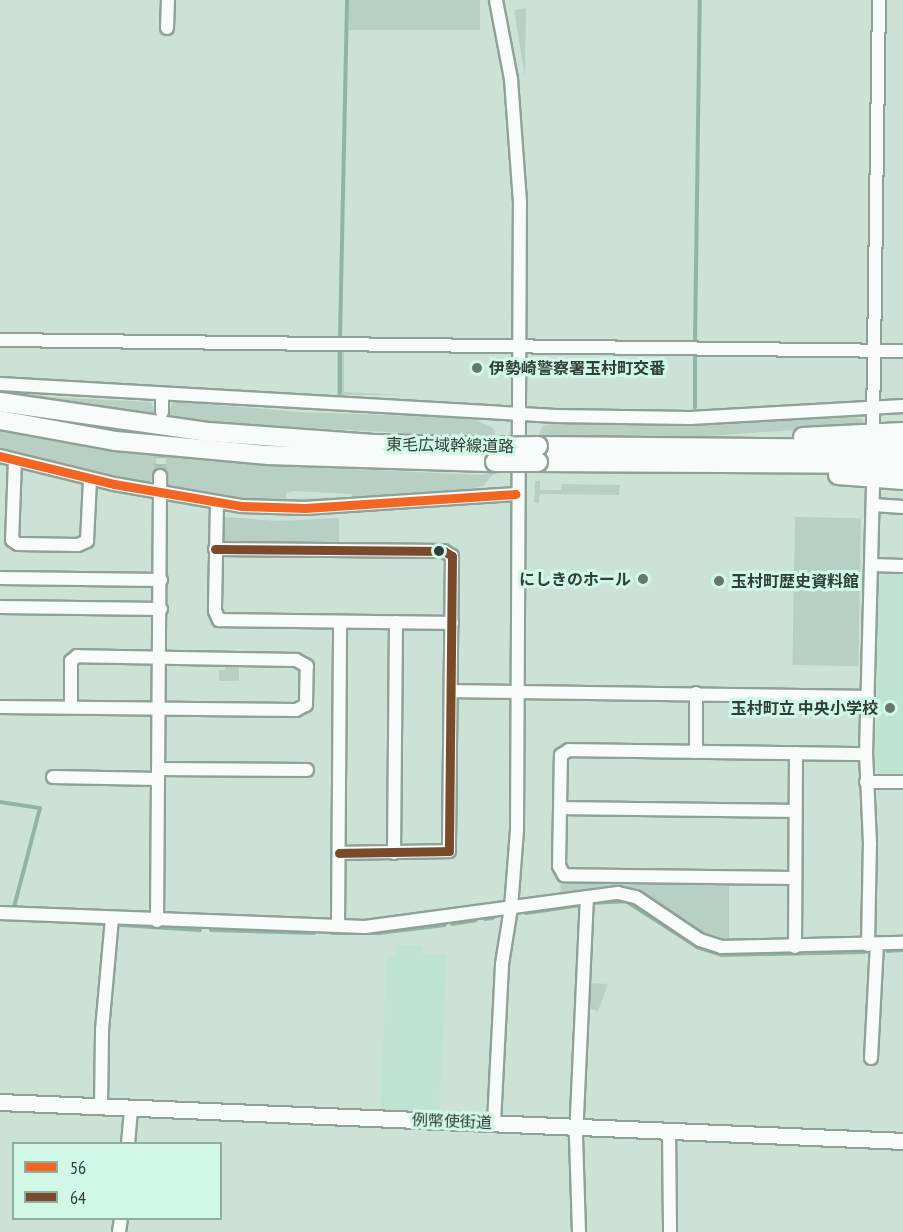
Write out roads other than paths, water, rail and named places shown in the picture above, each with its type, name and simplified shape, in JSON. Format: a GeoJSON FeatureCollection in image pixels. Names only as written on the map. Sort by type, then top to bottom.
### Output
{"type":"FeatureCollection","features":[{"type":"Feature","properties":{"kind":"highway","name":"東毛広域幹線道路"},"geometry":{"type":"LineString","coordinates":[[0,402],[219,433],[495,455]]}},
{"type":"Feature","properties":{"kind":"highway","name":"東毛広域幹線道路"},"geometry":{"type":"LineString","coordinates":[[0,420],[116,441],[268,455],[706,456],[903,464]]}},
{"type":"Feature","properties":{"kind":"highway"},"geometry":{"type":"LineString","coordinates":[[706,456],[758,439],[903,432]]}},
{"type":"Feature","properties":{"kind":"highway","name":"東毛広域幹線道路"},"geometry":{"type":"LineString","coordinates":[[706,456],[903,449]]}},
{"type":"Feature","properties":{"kind":"highway"},"geometry":{"type":"LineString","coordinates":[[706,456],[746,472],[903,480]]}},
{"type":"Feature","properties":{"kind":"main road","name":"例幣使街道"},"geometry":{"type":"LineString","coordinates":[[0,1102],[903,1141]]}},
{"type":"Feature","properties":{"kind":"street"},"geometry":{"type":"LineString","coordinates":[[167,28],[168,0]]}},
{"type":"Feature","properties":{"kind":"street"},"geometry":{"type":"LineString","coordinates":[[494,1123],[502,964],[511,908],[517,830],[518,692],[516,494],[518,142],[511,79],[496,0]]}},
{"type":"Feature","properties":{"kind":"street"},"geometry":{"type":"LineString","coordinates":[[873,427],[879,0]]}},
{"type":"Feature","properties":{"kind":"street"},"geometry":{"type":"LineString","coordinates":[[0,340],[903,351]]}},
{"type":"Feature","properties":{"kind":"street"},"geometry":{"type":"LineString","coordinates":[[0,384],[162,395],[690,418],[903,406]]}},
{"type":"Feature","properties":{"kind":"street"},"geometry":{"type":"LineString","coordinates":[[162,395],[162,412]]}},
{"type":"Feature","properties":{"kind":"street"},"geometry":{"type":"LineString","coordinates":[[0,456],[90,478],[217,503],[305,508],[516,494]]}},
{"type":"Feature","properties":{"kind":"street"},"geometry":{"type":"LineString","coordinates":[[15,460],[12,540],[18,544],[78,545],[87,541],[90,478]]}},
{"type":"Feature","properties":{"kind":"street"},"geometry":{"type":"LineString","coordinates":[[157,921],[161,609],[160,476]]}},
{"type":"Feature","properties":{"kind":"street"},"geometry":{"type":"LineString","coordinates":[[871,1058],[872,945],[866,754],[873,482]]}},
{"type":"Feature","properties":{"kind":"street"},"geometry":{"type":"LineString","coordinates":[[217,503],[216,618],[452,623]]}},
{"type":"Feature","properties":{"kind":"street"},"geometry":{"type":"LineString","coordinates":[[873,505],[903,507]]}},
{"type":"Feature","properties":{"kind":"street"},"geometry":{"type":"LineString","coordinates":[[215,549],[448,552],[453,560],[449,851],[339,853]]}},
{"type":"Feature","properties":{"kind":"street"},"geometry":{"type":"LineString","coordinates":[[872,565],[903,566]]}},
{"type":"Feature","properties":{"kind":"street"},"geometry":{"type":"LineString","coordinates":[[0,578],[161,580]]}},
{"type":"Feature","properties":{"kind":"street"},"geometry":{"type":"LineString","coordinates":[[0,607],[161,609]]}},
{"type":"Feature","properties":{"kind":"street"},"geometry":{"type":"LineString","coordinates":[[338,926],[340,622]]}},
{"type":"Feature","properties":{"kind":"street"},"geometry":{"type":"LineString","coordinates":[[394,853],[396,622]]}},
{"type":"Feature","properties":{"kind":"street"},"geometry":{"type":"LineString","coordinates":[[0,706],[71,707],[160,708],[296,710],[306,705],[306,666],[301,660],[73,657],[71,707]]}},
{"type":"Feature","properties":{"kind":"street"},"geometry":{"type":"LineString","coordinates":[[452,691],[868,697]]}},
{"type":"Feature","properties":{"kind":"street"},"geometry":{"type":"LineString","coordinates":[[696,693],[696,752]]}},
{"type":"Feature","properties":{"kind":"street"},"geometry":{"type":"LineString","coordinates":[[795,878],[564,875],[559,866],[560,758],[566,751],[866,754]]}},
{"type":"Feature","properties":{"kind":"street"},"geometry":{"type":"LineString","coordinates":[[795,947],[796,753]]}},
{"type":"Feature","properties":{"kind":"street"},"geometry":{"type":"LineString","coordinates":[[53,777],[307,770]]}},
{"type":"Feature","properties":{"kind":"street"},"geometry":{"type":"LineString","coordinates":[[866,782],[903,782]]}},
{"type":"Feature","properties":{"kind":"street"},"geometry":{"type":"LineString","coordinates":[[561,808],[795,811]]}},
{"type":"Feature","properties":{"kind":"street"},"geometry":{"type":"LineString","coordinates":[[0,912],[157,921],[338,926],[400,925],[587,897],[631,895],[700,940],[721,947],[903,944]]}},
{"type":"Feature","properties":{"kind":"street"},"geometry":{"type":"LineString","coordinates":[[579,1232],[576,1127],[587,897]]}},
{"type":"Feature","properties":{"kind":"street"},"geometry":{"type":"LineString","coordinates":[[101,1106],[102,1030],[112,918]]}},
{"type":"Feature","properties":{"kind":"street"},"geometry":{"type":"LineString","coordinates":[[128,1142],[131,1107]]}},
{"type":"Feature","properties":{"kind":"street"},"geometry":{"type":"LineString","coordinates":[[669,1131],[670,1232]]}},
{"type":"Feature","properties":{"kind":"waterway"},"geometry":{"type":"LineString","coordinates":[[340,337],[347,0]]}},
{"type":"Feature","properties":{"kind":"waterway"},"geometry":{"type":"LineString","coordinates":[[695,341],[700,0]]}},
{"type":"Feature","properties":{"kind":"waterway"},"geometry":{"type":"LineString","coordinates":[[340,352],[340,393]]}},
{"type":"Feature","properties":{"kind":"waterway"},"geometry":{"type":"LineString","coordinates":[[695,356],[695,407]]}},
{"type":"Feature","properties":{"kind":"waterway"},"geometry":{"type":"LineString","coordinates":[[0,802],[40,808],[14,907]]}},
{"type":"Feature","properties":{"kind":"waterway"},"geometry":{"type":"LineString","coordinates":[[591,903],[626,901],[697,947],[722,955],[865,952]]}},
{"type":"Feature","properties":{"kind":"waterway"},"geometry":{"type":"LineString","coordinates":[[526,913],[581,905]]}},
{"type":"Feature","properties":{"kind":"waterway"},"geometry":{"type":"LineString","coordinates":[[485,919],[493,918]]}},
{"type":"Feature","properties":{"kind":"waterway"},"geometry":{"type":"LineString","coordinates":[[452,924],[476,920]]}},
{"type":"Feature","properties":{"kind":"waterway"},"geometry":{"type":"LineString","coordinates":[[57,921],[103,924]]}},
{"type":"Feature","properties":{"kind":"waterway"},"geometry":{"type":"LineString","coordinates":[[120,925],[200,930]]}},
{"type":"Feature","properties":{"kind":"waterway"},"geometry":{"type":"LineString","coordinates":[[332,933],[379,933],[445,925]]}},
{"type":"Feature","properties":{"kind":"waterway"},"geometry":{"type":"LineString","coordinates":[[211,930],[314,933]]}},
{"type":"Feature","properties":{"kind":"waterway"},"geometry":{"type":"LineString","coordinates":[[888,951],[903,950]]}},
{"type":"Feature","properties":{"kind":"tunnel"},"geometry":{"type":"LineString","coordinates":[[160,476],[161,438]]}},
{"type":"Feature","properties":{"kind":"place","name":"伊勢崎警察署玉村町交番"},"geometry":{"type":"Point","coordinates":[477,368]}},
{"type":"Feature","properties":{"kind":"place","name":"にしきのホール"},"geometry":{"type":"Point","coordinates":[643,579]}},
{"type":"Feature","properties":{"kind":"place","name":"玉村町歴史資料館"},"geometry":{"type":"Point","coordinates":[719,581]}},
{"type":"Feature","properties":{"kind":"place","name":"玉村町立 中央小学校"},"geometry":{"type":"Point","coordinates":[890,708]}}]}
